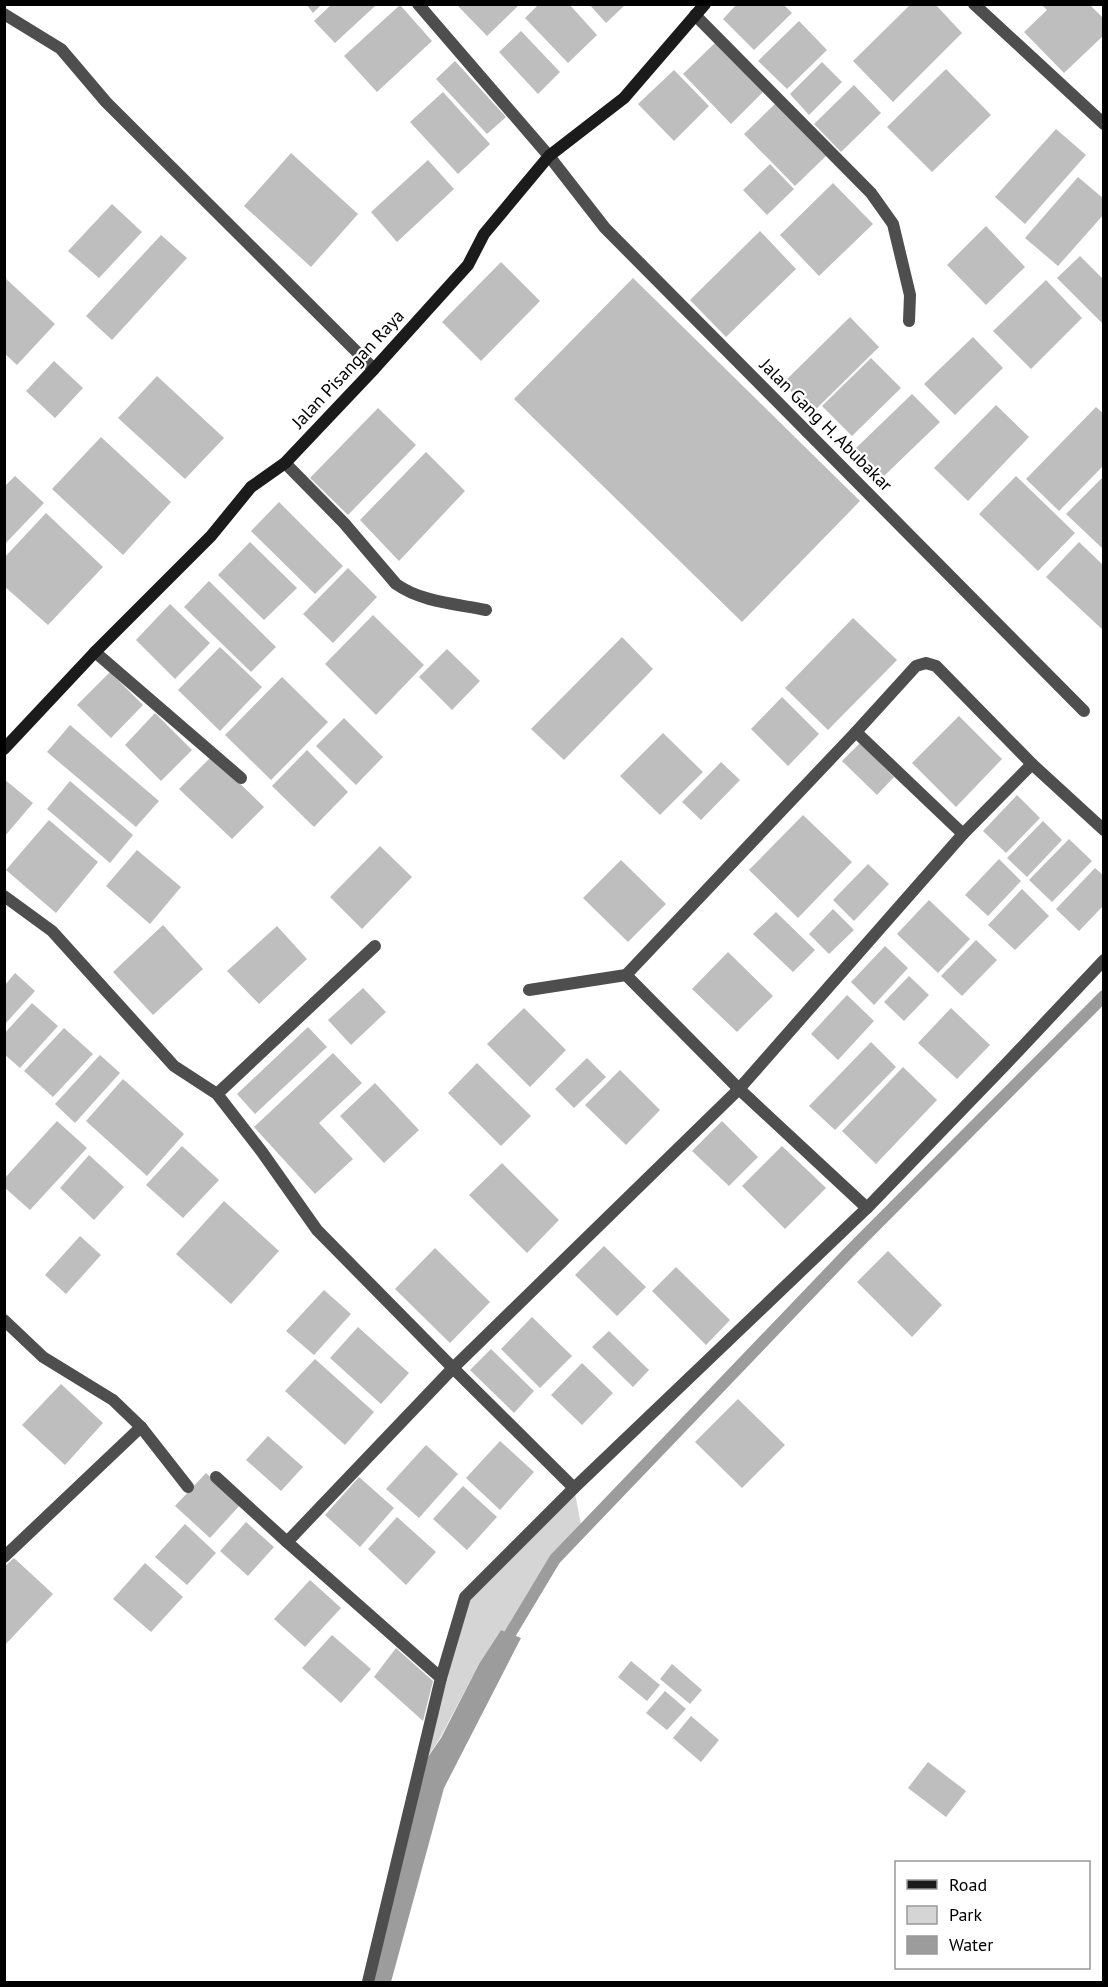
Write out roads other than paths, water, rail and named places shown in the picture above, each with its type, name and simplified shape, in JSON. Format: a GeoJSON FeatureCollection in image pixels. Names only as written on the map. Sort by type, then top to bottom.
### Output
{"type":"FeatureCollection","features":[{"type":"Feature","properties":{"kind":"street","name":"Jalan Gang H. Abubakar"},"geometry":{"type":"LineString","coordinates":[[418,4],[549,156],[605,228],[1084,711]]}},
{"type":"Feature","properties":{"kind":"street","name":"Jalan Pisangan Raya"},"geometry":{"type":"LineString","coordinates":[[4,749],[95,652],[211,536],[251,487],[285,463],[375,369],[468,265],[484,234],[549,156],[624,98],[705,4]]}},
{"type":"Feature","properties":{"kind":"street"},"geometry":{"type":"LineString","coordinates":[[974,4],[1104,124]]}},
{"type":"Feature","properties":{"kind":"street"},"geometry":{"type":"LineString","coordinates":[[4,14],[61,49],[106,102],[375,369]]}},
{"type":"Feature","properties":{"kind":"street"},"geometry":{"type":"LineString","coordinates":[[696,15],[872,193],[892,224],[910,295],[909,321]]}},
{"type":"Feature","properties":{"kind":"street"},"geometry":{"type":"LineString","coordinates":[[285,463],[344,523],[396,584],[420,596],[486,610]]}},
{"type":"Feature","properties":{"kind":"street"},"geometry":{"type":"LineString","coordinates":[[95,652],[241,778]]}},
{"type":"Feature","properties":{"kind":"street"},"geometry":{"type":"LineString","coordinates":[[529,990],[626,975],[916,666],[926,663],[936,666],[1032,764],[1104,830]]}},
{"type":"Feature","properties":{"kind":"street"},"geometry":{"type":"LineString","coordinates":[[856,732],[963,834]]}},
{"type":"Feature","properties":{"kind":"street"},"geometry":{"type":"LineString","coordinates":[[287,1542],[453,1368],[739,1089],[963,834],[1032,764]]}},
{"type":"Feature","properties":{"kind":"street"},"geometry":{"type":"LineString","coordinates":[[4,896],[52,931],[174,1066],[217,1094],[262,1152],[317,1230],[574,1488]]}},
{"type":"Feature","properties":{"kind":"street"},"geometry":{"type":"LineString","coordinates":[[217,1094],[375,946]]}},
{"type":"Feature","properties":{"kind":"street"},"geometry":{"type":"LineString","coordinates":[[368,1983],[441,1678],[465,1597],[574,1488],[867,1208],[1104,960]]}},
{"type":"Feature","properties":{"kind":"street"},"geometry":{"type":"LineString","coordinates":[[626,975],[739,1089],[867,1208]]}},
{"type":"Feature","properties":{"kind":"street"},"geometry":{"type":"LineString","coordinates":[[4,1320],[43,1357],[113,1400],[141,1427],[188,1487]]}},
{"type":"Feature","properties":{"kind":"street"},"geometry":{"type":"LineString","coordinates":[[4,1557],[141,1427]]}},
{"type":"Feature","properties":{"kind":"street"},"geometry":{"type":"LineString","coordinates":[[216,1477],[441,1678]]}},
{"type":"Feature","properties":{"kind":"water"},"geometry":{"type":"Polygon","coordinates":[[[501,1630],[521,1638],[444,1788],[391,1982],[368,1982],[419,1770],[441,1738],[479,1664],[501,1630]]]}},
{"type":"Feature","properties":{"kind":"waterway"},"geometry":{"type":"LineString","coordinates":[[510,1634],[555,1559],[850,1251],[1104,996]]}}]}
